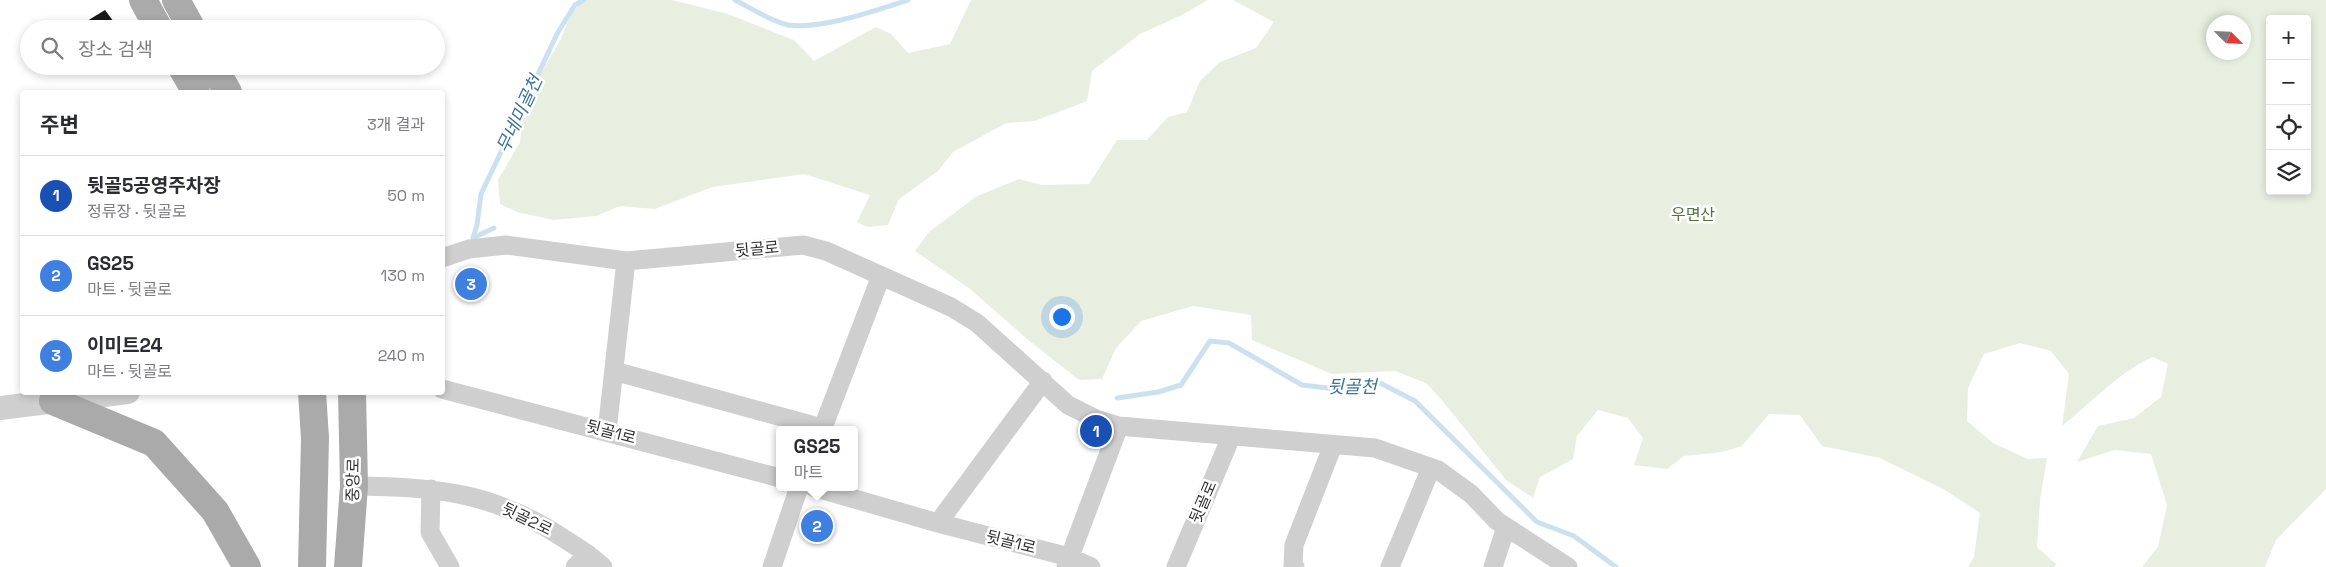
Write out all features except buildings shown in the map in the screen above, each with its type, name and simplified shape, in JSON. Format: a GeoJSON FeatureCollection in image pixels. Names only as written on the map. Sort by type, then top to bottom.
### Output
{"type":"FeatureCollection","features":[{"type":"Feature","properties":{"kind":"main road"},"geometry":{"type":"LineString","coordinates":[[143,0],[154,20]]}},
{"type":"Feature","properties":{"kind":"main road"},"geometry":{"type":"LineString","coordinates":[[176,0],[187,20]]}},
{"type":"Feature","properties":{"kind":"main road"},"geometry":{"type":"LineString","coordinates":[[186,75],[195,90]]}},
{"type":"Feature","properties":{"kind":"main road"},"geometry":{"type":"LineString","coordinates":[[218,75],[227,90]]}},
{"type":"Feature","properties":{"kind":"main road"},"geometry":{"type":"LineString","coordinates":[[312,395],[315,438],[312,567]]}},
{"type":"Feature","properties":{"kind":"main road","name":"중앙로"},"geometry":{"type":"LineString","coordinates":[[348,567],[354,486],[352,395]]}},
{"type":"Feature","properties":{"kind":"main road"},"geometry":{"type":"LineString","coordinates":[[58,397],[154,443],[215,511],[247,567]]}},
{"type":"Feature","properties":{"kind":"street","name":"뒷골로"},"geometry":{"type":"LineString","coordinates":[[445,257],[469,249],[506,245],[626,261],[803,245],[826,251],[951,306],[977,323],[1068,405],[1096,420],[1119,426],[1375,448],[1438,470],[1470,494],[1497,521],[1568,567]]}},
{"type":"Feature","properties":{"kind":"street"},"geometry":{"type":"LineString","coordinates":[[608,431],[626,261]]}},
{"type":"Feature","properties":{"kind":"street"},"geometry":{"type":"LineString","coordinates":[[823,426],[881,276]]}},
{"type":"Feature","properties":{"kind":"street"},"geometry":{"type":"LineString","coordinates":[[614,371],[811,426]]}},
{"type":"Feature","properties":{"kind":"street"},"geometry":{"type":"LineString","coordinates":[[938,524],[1043,381]]}},
{"type":"Feature","properties":{"kind":"street","name":"뒷골1로"},"geometry":{"type":"LineString","coordinates":[[445,390],[608,431],[776,477]]}},
{"type":"Feature","properties":{"kind":"street"},"geometry":{"type":"LineString","coordinates":[[0,408],[58,397],[86,395]]}},
{"type":"Feature","properties":{"kind":"street"},"geometry":{"type":"LineString","coordinates":[[1068,562],[1119,426]]}},
{"type":"Feature","properties":{"kind":"street","name":"뒷골로"},"geometry":{"type":"LineString","coordinates":[[1176,567],[1231,437]]}},
{"type":"Feature","properties":{"kind":"street"},"geometry":{"type":"LineString","coordinates":[[1295,567],[1293,566],[1294,545],[1334,444]]}},
{"type":"Feature","properties":{"kind":"street"},"geometry":{"type":"LineString","coordinates":[[1390,567],[1431,468]]}},
{"type":"Feature","properties":{"kind":"street","name":"뒷골2로"},"geometry":{"type":"LineString","coordinates":[[354,486],[431,489],[472,496],[518,511],[582,561],[603,567]]}},
{"type":"Feature","properties":{"kind":"street"},"geometry":{"type":"LineString","coordinates":[[431,489],[430,532],[450,567]]}},
{"type":"Feature","properties":{"kind":"street"},"geometry":{"type":"LineString","coordinates":[[772,567],[798,491]]}},
{"type":"Feature","properties":{"kind":"street","name":"뒷골1로"},"geometry":{"type":"LineString","coordinates":[[827,491],[1068,562],[1092,567]]}},
{"type":"Feature","properties":{"kind":"street"},"geometry":{"type":"LineString","coordinates":[[1493,567],[1506,526]]}},
{"type":"Feature","properties":{"kind":"green space"},"geometry":{"type":"Polygon","coordinates":[[[583,0],[672,0],[728,14],[794,40],[814,61],[876,27],[891,34],[908,53],[950,44],[971,0],[1208,0],[1180,16],[1140,34],[1092,71],[1087,101],[1035,121],[1006,123],[953,152],[938,171],[899,199],[888,225],[867,227],[857,222],[870,195],[804,174],[712,187],[655,209],[620,206],[596,216],[553,220],[517,212],[500,204],[498,180],[520,142],[524,101],[560,41],[570,16],[583,0]]]}},
{"type":"Feature","properties":{"kind":"green space","name":"우면산"},"geometry":{"type":"Polygon","coordinates":[[[1233,0],[2326,0],[2326,489],[2276,540],[2265,567],[2142,567],[2158,547],[2167,505],[2151,454],[2114,450],[2077,462],[2098,426],[2134,418],[2161,397],[2168,364],[2153,357],[2129,370],[2062,426],[2069,374],[2051,351],[2020,343],[1984,354],[1968,388],[1967,421],[1993,443],[2028,459],[2047,458],[2040,500],[2037,547],[2056,564],[2055,567],[1968,567],[1974,557],[1980,513],[1945,490],[1880,458],[1822,446],[1800,415],[1769,414],[1742,446],[1722,452],[1684,456],[1667,469],[1634,465],[1643,438],[1628,418],[1598,410],[1577,436],[1573,459],[1540,477],[1533,498],[1506,480],[1426,383],[1395,371],[1332,374],[1252,340],[1251,315],[1193,306],[1141,321],[1116,348],[1102,379],[1079,380],[1027,339],[970,289],[915,251],[929,232],[977,196],[1019,179],[1042,185],[1089,184],[1117,140],[1147,140],[1168,117],[1187,112],[1200,81],[1220,62],[1256,48],[1274,22],[1233,0]]]}},
{"type":"Feature","properties":{"kind":"waterway","name":"무네미골천"},"geometry":{"type":"LineString","coordinates":[[473,238],[477,225],[481,194],[558,32],[575,5],[584,0]]}},
{"type":"Feature","properties":{"kind":"waterway","name":"무네미골천"},"geometry":{"type":"LineString","coordinates":[[735,0],[774,21],[801,26],[832,22],[908,0]]}},
{"type":"Feature","properties":{"kind":"waterway","name":"뒷골천"},"geometry":{"type":"LineString","coordinates":[[473,238],[494,228]]}},
{"type":"Feature","properties":{"kind":"waterway","name":"뒷골천"},"geometry":{"type":"LineString","coordinates":[[1117,398],[1158,392],[1181,385],[1210,341],[1229,343],[1302,385],[1336,389],[1380,383],[1415,401],[1537,522],[1574,536],[1616,567]]}},
{"type":"Feature","properties":{"kind":"place","name":"이미트24"},"geometry":{"type":"Point","coordinates":[471,284]}},
{"type":"Feature","properties":{"kind":"place","name":"뒷골5공영주차장"},"geometry":{"type":"Point","coordinates":[1096,431]}},
{"type":"Feature","properties":{"kind":"place","name":"GS25"},"geometry":{"type":"Point","coordinates":[817,526]}}]}
